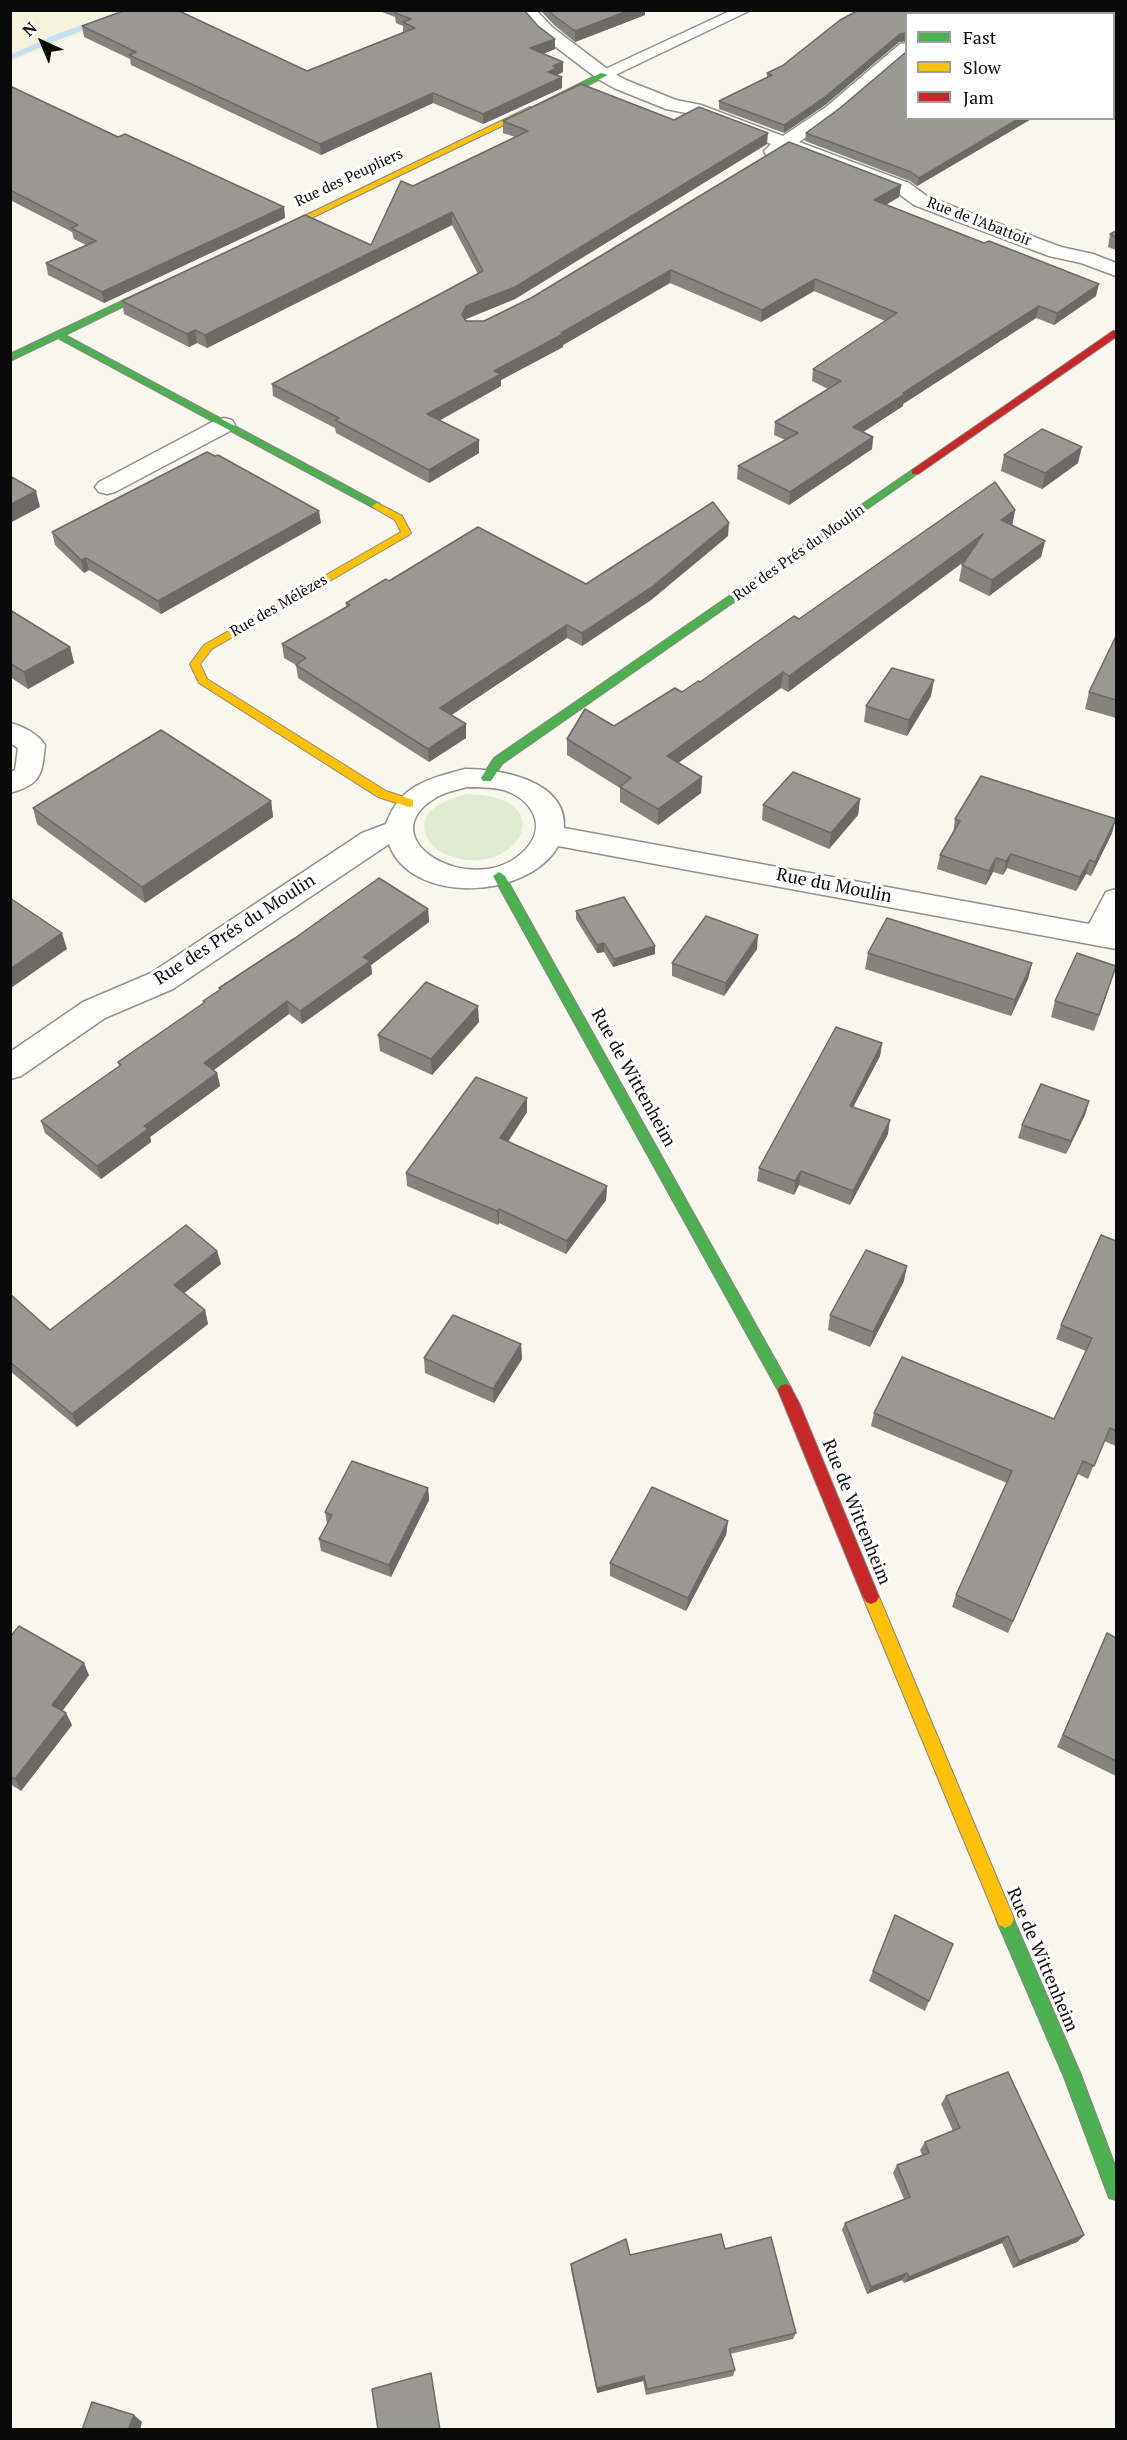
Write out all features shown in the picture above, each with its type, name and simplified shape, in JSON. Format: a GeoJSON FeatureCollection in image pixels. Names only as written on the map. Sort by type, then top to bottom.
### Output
{"type":"FeatureCollection","features":[{"type":"Feature","properties":{"kind":"street","name":"Rue de l'Abattoir"},"geometry":{"type":"LineString","coordinates":[[526,10],[534,16],[539,25],[604,75],[672,105],[695,109],[787,143],[902,188],[921,201],[1056,252],[1086,258],[1116,270]]}},
{"type":"Feature","properties":{"kind":"street"},"geometry":{"type":"LineString","coordinates":[[758,161],[832,111],[902,55]]}},
{"type":"Feature","properties":{"kind":"street","name":"Rue des Peupliers"},"geometry":{"type":"LineString","coordinates":[[255,241],[604,75]]}},
{"type":"Feature","properties":{"kind":"street"},"geometry":{"type":"LineString","coordinates":[[10,358],[172,281]]}},
{"type":"Feature","properties":{"kind":"street","name":"Rue des Prés du Moulin"},"geometry":{"type":"LineString","coordinates":[[487,778],[498,761],[1116,333]]}},
{"type":"Feature","properties":{"kind":"street","name":"Rue des Mélèzes"},"geometry":{"type":"LineString","coordinates":[[58,335],[399,518],[406,533],[208,647],[195,664],[203,681],[382,794],[409,803]]}},
{"type":"Feature","properties":{"kind":"street"},"geometry":{"type":"LineString","coordinates":[[106,487],[224,425]]}},
{"type":"Feature","properties":{"kind":"street"},"geometry":{"type":"LineString","coordinates":[[10,731],[32,746],[28,774],[10,784]]}},
{"type":"Feature","properties":{"kind":"street"},"geometry":{"type":"LineString","coordinates":[[465,778],[487,778],[509,783],[528,791],[543,804],[550,819],[550,835],[544,848],[533,860],[518,870],[476,880],[451,878],[429,871],[412,860],[402,846],[398,830],[401,816],[409,803],[423,791],[442,783],[465,778]]}},
{"type":"Feature","properties":{"kind":"street","name":"Rue des Prés du Moulin"},"geometry":{"type":"LineString","coordinates":[[10,1068],[94,1010],[162,981],[372,840],[398,830]]}},
{"type":"Feature","properties":{"kind":"street","name":"Rue du Moulin"},"geometry":{"type":"LineString","coordinates":[[550,835],[631,848],[1107,937]]}},
{"type":"Feature","properties":{"kind":"street","name":"Rue de Wittenheim"},"geometry":{"type":"LineString","coordinates":[[499,876],[793,1405],[956,1804],[1072,2075],[1116,2191]]}},
{"type":"Feature","properties":{"kind":"street"},"geometry":{"type":"LineString","coordinates":[[1107,937],[1116,899]]}},
{"type":"Feature","properties":{"kind":"lane"},"geometry":{"type":"LineString","coordinates":[[604,75],[744,10]]}},
{"type":"Feature","properties":{"kind":"shaded area"},"geometry":{"type":"Polygon","coordinates":[[[11,11],[122,11],[120,18],[11,62],[11,11]]]}},
{"type":"Feature","properties":{"kind":"green space"},"geometry":{"type":"Polygon","coordinates":[[[469,794],[500,799],[517,810],[523,824],[519,838],[507,851],[488,859],[466,860],[441,852],[429,840],[424,826],[430,812],[444,802],[469,794]]]}},
{"type":"Feature","properties":{"kind":"building"},"geometry":{"type":"Polygon","coordinates":[[[126,10],[177,10],[307,71],[415,28],[403,22],[411,19],[395,13],[400,10],[524,10],[538,26],[555,39],[530,48],[563,62],[553,66],[557,68],[548,72],[562,77],[483,114],[433,93],[320,144],[129,55],[136,52],[82,26],[126,10]]]}},
{"type":"Feature","properties":{"kind":"building"},"geometry":{"type":"Polygon","coordinates":[[[549,10],[630,10],[575,31],[549,10]]]}},
{"type":"Feature","properties":{"kind":"building"},"geometry":{"type":"Polygon","coordinates":[[[859,10],[1116,10],[1116,54],[1115,12],[905,12],[905,33],[900,34],[825,97],[784,125],[719,101],[772,75],[767,73],[782,66],[840,20],[859,10]]]}},
{"type":"Feature","properties":{"kind":"building"},"geometry":{"type":"Polygon","coordinates":[[[905,53],[905,120],[1017,120],[919,178],[911,172],[806,133],[840,108],[905,53]]]}},
{"type":"Feature","properties":{"kind":"building"},"geometry":{"type":"Polygon","coordinates":[[[581,84],[674,120],[699,107],[768,133],[515,287],[466,306],[462,315],[466,321],[484,321],[531,298],[789,142],[901,185],[874,200],[984,243],[989,241],[1099,284],[1057,313],[1039,306],[903,393],[905,394],[853,427],[873,437],[790,492],[738,466],[798,433],[775,422],[841,381],[813,369],[897,313],[815,279],[762,310],[671,270],[561,333],[563,334],[494,371],[501,374],[427,414],[479,440],[429,470],[335,420],[339,418],[272,384],[483,271],[452,212],[205,335],[195,330],[187,334],[122,301],[305,215],[371,245],[401,181],[413,186],[528,131],[503,121],[581,84]]]}},
{"type":"Feature","properties":{"kind":"building"},"geometry":{"type":"Polygon","coordinates":[[[10,86],[118,137],[125,134],[284,207],[102,292],[46,263],[96,241],[71,228],[78,225],[10,190],[10,86]]]}},
{"type":"Feature","properties":{"kind":"building"},"geometry":{"type":"Polygon","coordinates":[[[1042,429],[1082,447],[1045,473],[1004,455],[1042,429]]]}},
{"type":"Feature","properties":{"kind":"building"},"geometry":{"type":"Polygon","coordinates":[[[207,452],[218,455],[319,511],[158,601],[86,558],[81,560],[52,532],[207,452]]]}},
{"type":"Feature","properties":{"kind":"building"},"geometry":{"type":"Polygon","coordinates":[[[10,476],[36,491],[10,505],[10,476]]]}},
{"type":"Feature","properties":{"kind":"building"},"geometry":{"type":"Polygon","coordinates":[[[995,482],[1015,510],[1001,520],[1045,541],[992,580],[962,565],[983,534],[789,676],[783,672],[667,756],[702,777],[658,809],[620,787],[631,778],[567,739],[585,709],[614,726],[675,688],[682,692],[698,681],[700,682],[794,616],[799,619],[995,482]]]}},
{"type":"Feature","properties":{"kind":"building"},"geometry":{"type":"Polygon","coordinates":[[[713,502],[729,523],[652,587],[582,633],[567,625],[440,708],[466,724],[428,749],[296,665],[306,658],[282,644],[350,605],[346,603],[386,579],[389,581],[478,527],[586,584],[713,502]]]}},
{"type":"Feature","properties":{"kind":"building"},"geometry":{"type":"Polygon","coordinates":[[[10,610],[70,647],[24,672],[10,663],[10,610]]]}},
{"type":"Feature","properties":{"kind":"building"},"geometry":{"type":"Polygon","coordinates":[[[1116,636],[1116,700],[1089,692],[1116,636]]]}},
{"type":"Feature","properties":{"kind":"building"},"geometry":{"type":"Polygon","coordinates":[[[892,668],[934,680],[909,720],[866,706],[892,668]]]}},
{"type":"Feature","properties":{"kind":"building"},"geometry":{"type":"Polygon","coordinates":[[[161,730],[271,801],[142,887],[33,808],[161,730]]]}},
{"type":"Feature","properties":{"kind":"building"},"geometry":{"type":"Polygon","coordinates":[[[793,772],[860,799],[831,833],[763,805],[793,772]]]}},
{"type":"Feature","properties":{"kind":"building"},"geometry":{"type":"Polygon","coordinates":[[[981,776],[1116,819],[1095,862],[1090,860],[1080,877],[1011,854],[1006,861],[996,858],[989,871],[940,855],[960,821],[955,819],[981,776]]]}},
{"type":"Feature","properties":{"kind":"building"},"geometry":{"type":"Polygon","coordinates":[[[379,878],[428,909],[363,957],[370,961],[300,1011],[287,1001],[204,1063],[217,1073],[144,1126],[148,1129],[97,1166],[41,1121],[121,1065],[118,1062],[205,1002],[203,1001],[221,989],[219,988],[295,938],[379,878]]]}},
{"type":"Feature","properties":{"kind":"building"},"geometry":{"type":"Polygon","coordinates":[[[624,897],[655,946],[614,959],[604,943],[597,945],[576,911],[624,897]]]}},
{"type":"Feature","properties":{"kind":"building"},"geometry":{"type":"Polygon","coordinates":[[[10,898],[62,933],[10,969],[10,898]]]}},
{"type":"Feature","properties":{"kind":"building"},"geometry":{"type":"Polygon","coordinates":[[[706,916],[758,935],[726,983],[672,963],[706,916]]]}},
{"type":"Feature","properties":{"kind":"building"},"geometry":{"type":"Polygon","coordinates":[[[887,918],[1032,963],[1015,1000],[868,953],[887,918]]]}},
{"type":"Feature","properties":{"kind":"building"},"geometry":{"type":"Polygon","coordinates":[[[1077,953],[1116,966],[1099,1015],[1055,1001],[1077,953]]]}},
{"type":"Feature","properties":{"kind":"building"},"geometry":{"type":"Polygon","coordinates":[[[426,982],[478,1006],[431,1059],[378,1035],[426,982]]]}},
{"type":"Feature","properties":{"kind":"building"},"geometry":{"type":"Polygon","coordinates":[[[836,1027],[882,1043],[850,1106],[890,1120],[853,1191],[801,1171],[795,1181],[759,1168],[836,1027]]]}},
{"type":"Feature","properties":{"kind":"building"},"geometry":{"type":"Polygon","coordinates":[[[476,1077],[527,1098],[500,1138],[607,1186],[567,1241],[499,1209],[497,1211],[406,1173],[476,1077]]]}},
{"type":"Feature","properties":{"kind":"building"},"geometry":{"type":"Polygon","coordinates":[[[1041,1084],[1089,1101],[1071,1141],[1022,1125],[1041,1084]]]}},
{"type":"Feature","properties":{"kind":"building"},"geometry":{"type":"Polygon","coordinates":[[[186,1225],[217,1251],[174,1285],[205,1310],[72,1414],[10,1362],[10,1294],[50,1330],[186,1225]]]}},
{"type":"Feature","properties":{"kind":"building"},"geometry":{"type":"Polygon","coordinates":[[[1101,1235],[1116,1241],[1116,1431],[1110,1428],[1094,1466],[1083,1461],[1013,1621],[956,1595],[1012,1471],[874,1413],[902,1357],[1054,1419],[1092,1338],[1061,1325],[1101,1235]]]}},
{"type":"Feature","properties":{"kind":"building"},"geometry":{"type":"Polygon","coordinates":[[[866,1250],[907,1266],[873,1332],[830,1315],[866,1250]]]}},
{"type":"Feature","properties":{"kind":"building"},"geometry":{"type":"Polygon","coordinates":[[[453,1315],[521,1344],[493,1389],[424,1358],[453,1315]]]}},
{"type":"Feature","properties":{"kind":"building"},"geometry":{"type":"Polygon","coordinates":[[[352,1461],[428,1488],[389,1565],[319,1539],[332,1515],[325,1512],[352,1461]]]}},
{"type":"Feature","properties":{"kind":"building"},"geometry":{"type":"Polygon","coordinates":[[[652,1487],[728,1521],[688,1598],[610,1563],[652,1487]]]}},
{"type":"Feature","properties":{"kind":"building"},"geometry":{"type":"Polygon","coordinates":[[[19,1626],[84,1663],[52,1705],[66,1713],[15,1779],[10,1776],[10,1637],[19,1626]]]}},
{"type":"Feature","properties":{"kind":"building"},"geometry":{"type":"Polygon","coordinates":[[[1107,1633],[1116,1638],[1116,1761],[1063,1735],[1107,1633]]]}},
{"type":"Feature","properties":{"kind":"building"},"geometry":{"type":"Polygon","coordinates":[[[895,1915],[953,1944],[929,2001],[873,1971],[895,1915]]]}},
{"type":"Feature","properties":{"kind":"building"},"geometry":{"type":"Polygon","coordinates":[[[1008,2072],[1084,2235],[1019,2261],[1008,2236],[909,2277],[907,2273],[871,2287],[845,2223],[910,2197],[897,2165],[929,2153],[925,2142],[960,2128],[946,2096],[1008,2072]]]}},
{"type":"Feature","properties":{"kind":"building"},"geometry":{"type":"Polygon","coordinates":[[[721,2234],[725,2249],[771,2237],[796,2333],[729,2349],[735,2370],[647,2389],[644,2376],[597,2388],[571,2264],[626,2239],[630,2255],[721,2234]]]}},
{"type":"Feature","properties":{"kind":"building"},"geometry":{"type":"Polygon","coordinates":[[[431,2373],[440,2430],[378,2430],[372,2389],[431,2373]]]}},
{"type":"Feature","properties":{"kind":"building"},"geometry":{"type":"Polygon","coordinates":[[[92,2402],[134,2415],[128,2430],[82,2430],[92,2402]]]}},
{"type":"Feature","properties":{"kind":"waterway"},"geometry":{"type":"LineString","coordinates":[[10,58],[60,36],[133,10]]}},
{"type":"Feature","properties":{"kind":"traffic: fast"},"geometry":{"type":"LineString","coordinates":[[533,109],[604,75]]}},
{"type":"Feature","properties":{"kind":"traffic: fast"},"geometry":{"type":"LineString","coordinates":[[10,358],[163,285]]}},
{"type":"Feature","properties":{"kind":"traffic: fast"},"geometry":{"type":"LineString","coordinates":[[58,335],[377,506]]}},
{"type":"Feature","properties":{"kind":"traffic: fast"},"geometry":{"type":"LineString","coordinates":[[487,778],[498,761],[915,472]]}},
{"type":"Feature","properties":{"kind":"traffic: fast"},"geometry":{"type":"LineString","coordinates":[[499,876],[785,1390]]}},
{"type":"Feature","properties":{"kind":"traffic: fast"},"geometry":{"type":"LineString","coordinates":[[1005,1919],[1072,2075],[1116,2191]]}},
{"type":"Feature","properties":{"kind":"traffic: slow"},"geometry":{"type":"LineString","coordinates":[[267,236],[533,109]]}},
{"type":"Feature","properties":{"kind":"traffic: slow"},"geometry":{"type":"LineString","coordinates":[[377,506],[399,518],[406,533],[208,647],[195,664],[203,681],[382,794],[409,803]]}},
{"type":"Feature","properties":{"kind":"traffic: slow"},"geometry":{"type":"LineString","coordinates":[[871,1597],[1005,1919]]}},
{"type":"Feature","properties":{"kind":"traffic: jam"},"geometry":{"type":"LineString","coordinates":[[915,472],[1116,333]]}},
{"type":"Feature","properties":{"kind":"traffic: jam"},"geometry":{"type":"LineString","coordinates":[[785,1390],[871,1597]]}}]}
